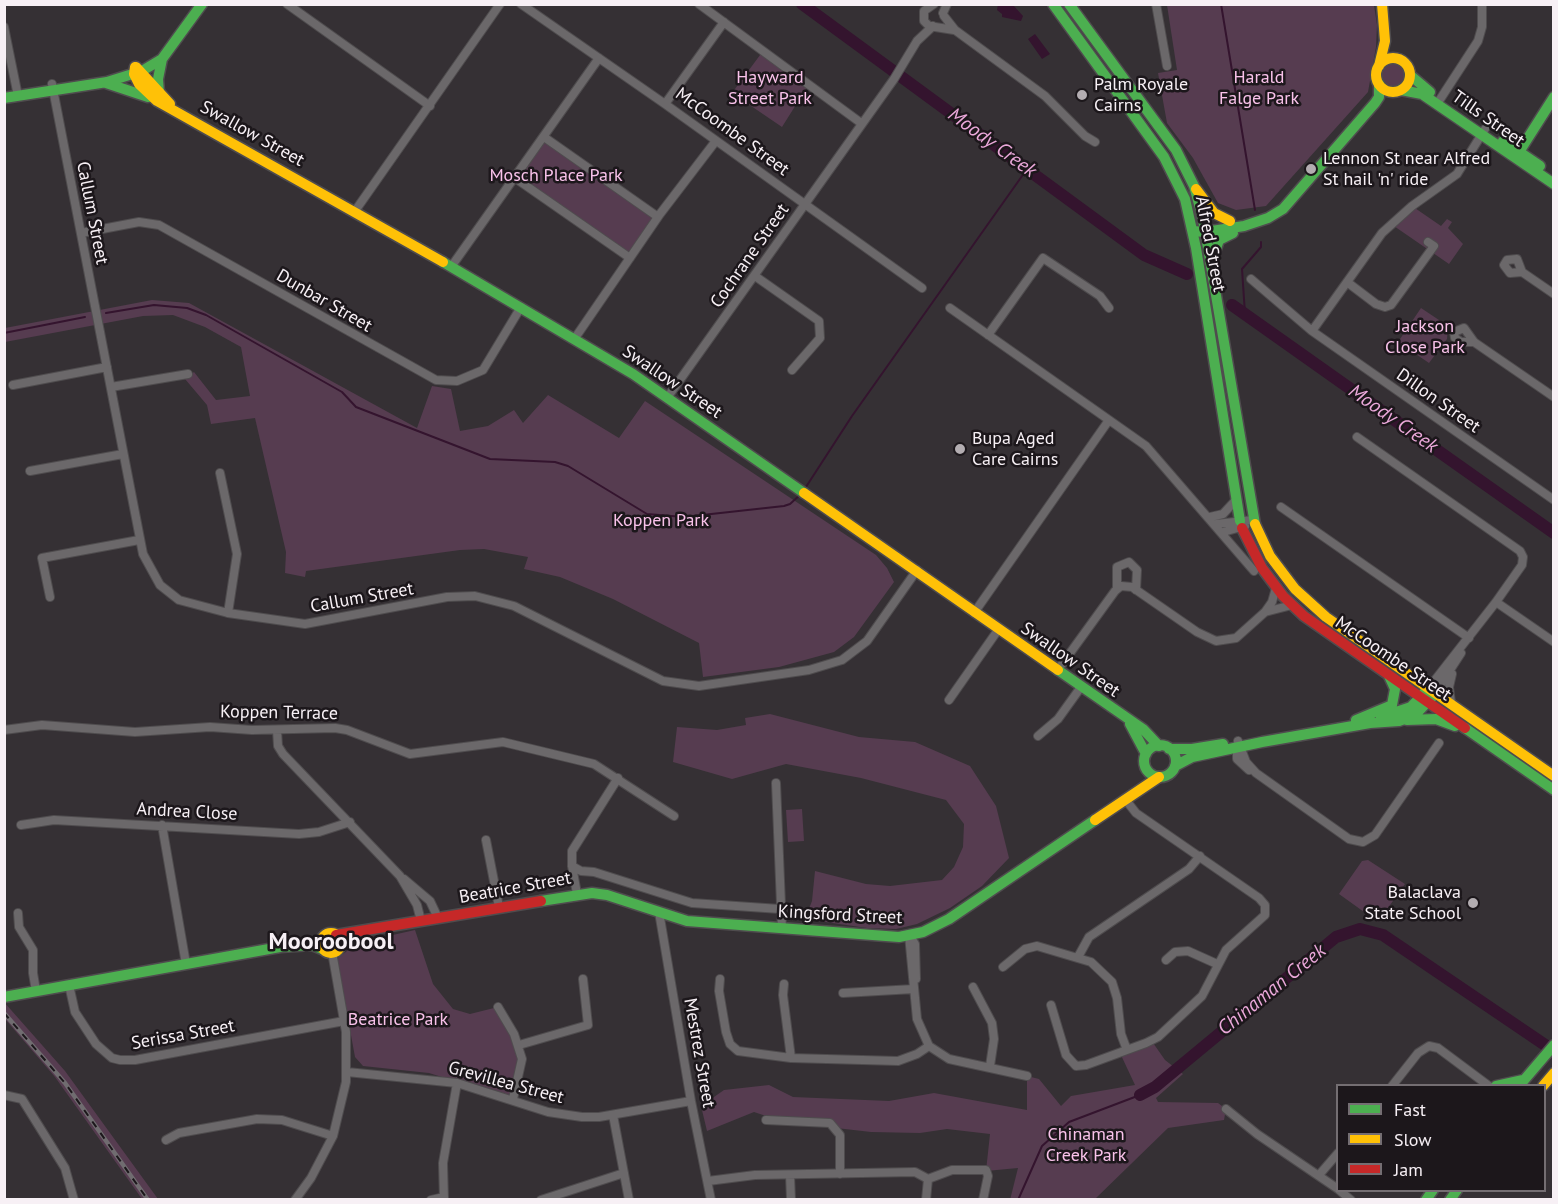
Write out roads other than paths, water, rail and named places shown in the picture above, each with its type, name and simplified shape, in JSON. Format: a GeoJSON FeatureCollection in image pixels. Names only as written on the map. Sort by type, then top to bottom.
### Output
{"type":"FeatureCollection","features":[{"type":"Feature","properties":{"kind":"street"},"geometry":{"type":"LineString","coordinates":[[104,82],[158,97],[162,59],[202,4]]}},
{"type":"Feature","properties":{"kind":"street"},"geometry":{"type":"LineString","coordinates":[[287,4],[430,106]]}},
{"type":"Feature","properties":{"kind":"street"},"geometry":{"type":"LineString","coordinates":[[355,211],[500,4]]}},
{"type":"Feature","properties":{"kind":"street","name":"McCoombe Street"},"geometry":{"type":"LineString","coordinates":[[521,4],[922,288]]}},
{"type":"Feature","properties":{"kind":"street"},"geometry":{"type":"LineString","coordinates":[[699,4],[861,123]]}},
{"type":"Feature","properties":{"kind":"street","name":"Alfred Street"},"geometry":{"type":"LineString","coordinates":[[1053,4],[1173,171],[1185,199],[1193,231],[1241,524]]}},
{"type":"Feature","properties":{"kind":"street","name":"Alfred Street"},"geometry":{"type":"LineString","coordinates":[[1069,4],[1176,150],[1194,186],[1204,229],[1253,520]]}},
{"type":"Feature","properties":{"kind":"street"},"geometry":{"type":"LineString","coordinates":[[1156,4],[1167,66]]}},
{"type":"Feature","properties":{"kind":"street"},"geometry":{"type":"LineString","coordinates":[[1210,268],[1217,243],[1222,237],[1264,225],[1276,217],[1378,100],[1377,77],[1386,41],[1382,4]]}},
{"type":"Feature","properties":{"kind":"street"},"geometry":{"type":"LineString","coordinates":[[1439,102],[1478,41],[1482,27],[1482,4]]}},
{"type":"Feature","properties":{"kind":"street"},"geometry":{"type":"LineString","coordinates":[[955,30],[945,11],[939,7],[933,5],[924,11],[923,18],[926,24],[955,30],[1045,96],[1084,136],[1095,142]]}},
{"type":"Feature","properties":{"kind":"street"},"geometry":{"type":"LineString","coordinates":[[934,26],[942,22],[945,11]]}},
{"type":"Feature","properties":{"kind":"street","name":"Cochrane Street"},"geometry":{"type":"LineString","coordinates":[[667,398],[894,79],[917,41],[923,18]]}},
{"type":"Feature","properties":{"kind":"street"},"geometry":{"type":"LineString","coordinates":[[665,104],[724,22]]}},
{"type":"Feature","properties":{"kind":"street","name":"Cochrane Street"},"geometry":{"type":"LineString","coordinates":[[917,41],[934,26]]}},
{"type":"Feature","properties":{"kind":"street"},"geometry":{"type":"LineString","coordinates":[[4,27],[17,93]]}},
{"type":"Feature","properties":{"kind":"street"},"geometry":{"type":"LineString","coordinates":[[1349,136],[1397,91],[1408,84],[1410,75],[1405,63],[1396,58],[1386,41]]}},
{"type":"Feature","properties":{"kind":"street"},"geometry":{"type":"LineString","coordinates":[[53,88],[137,71],[169,49]]}},
{"type":"Feature","properties":{"kind":"street"},"geometry":{"type":"LineString","coordinates":[[451,267],[599,58]]}},
{"type":"Feature","properties":{"kind":"street"},"geometry":{"type":"LineString","coordinates":[[1379,66],[1387,60],[1396,58]]}},
{"type":"Feature","properties":{"kind":"street"},"geometry":{"type":"LineString","coordinates":[[4,92],[17,93],[104,82],[137,71],[162,59]]}},
{"type":"Feature","properties":{"kind":"street","name":"Swallow Street"},"geometry":{"type":"LineString","coordinates":[[137,71],[158,97],[177,111],[575,338],[667,398],[917,570],[998,630],[1143,729],[1164,747]]}},
{"type":"Feature","properties":{"kind":"street","name":"Tills Street"},"geometry":{"type":"LineString","coordinates":[[1410,75],[1439,102],[1554,176]]}},
{"type":"Feature","properties":{"kind":"street"},"geometry":{"type":"LineString","coordinates":[[1379,84],[1386,90],[1397,91]]}},
{"type":"Feature","properties":{"kind":"street","name":"Callum Street"},"geometry":{"type":"LineString","coordinates":[[53,88],[140,540],[152,575],[169,593],[192,605],[228,613],[305,624],[447,597],[474,596],[514,606],[663,681],[699,686],[809,670],[842,660],[867,641],[917,570]]}},
{"type":"Feature","properties":{"kind":"street","name":"Tills Street"},"geometry":{"type":"LineString","coordinates":[[1397,91],[1417,92],[1439,102]]}},
{"type":"Feature","properties":{"kind":"street"},"geometry":{"type":"LineString","coordinates":[[4,98],[17,93]]}},
{"type":"Feature","properties":{"kind":"street"},"geometry":{"type":"LineString","coordinates":[[1515,152],[1554,97]]}},
{"type":"Feature","properties":{"kind":"street"},"geometry":{"type":"LineString","coordinates":[[1312,331],[1390,224],[1456,174],[1483,132]]}},
{"type":"Feature","properties":{"kind":"street"},"geometry":{"type":"LineString","coordinates":[[544,137],[658,217]]}},
{"type":"Feature","properties":{"kind":"street"},"geometry":{"type":"LineString","coordinates":[[575,338],[658,217],[715,142]]}},
{"type":"Feature","properties":{"kind":"street","name":"Tills Street"},"geometry":{"type":"LineString","coordinates":[[1515,152],[1554,184]]}},
{"type":"Feature","properties":{"kind":"street"},"geometry":{"type":"LineString","coordinates":[[515,178],[630,258]]}},
{"type":"Feature","properties":{"kind":"street"},"geometry":{"type":"LineString","coordinates":[[1194,186],[1209,208],[1230,221]]}},
{"type":"Feature","properties":{"kind":"street"},"geometry":{"type":"LineString","coordinates":[[1204,229],[1260,215],[1298,192]]}},
{"type":"Feature","properties":{"kind":"street"},"geometry":{"type":"LineString","coordinates":[[1193,231],[1256,222],[1283,209]]}},
{"type":"Feature","properties":{"kind":"street","name":"Dunbar Street"},"geometry":{"type":"LineString","coordinates":[[81,233],[139,222],[159,225],[436,380],[457,381],[483,370],[521,307]]}},
{"type":"Feature","properties":{"kind":"street"},"geometry":{"type":"LineString","coordinates":[[1347,282],[1376,304],[1385,307],[1391,305],[1434,246]]}},
{"type":"Feature","properties":{"kind":"street"},"geometry":{"type":"LineString","coordinates":[[988,335],[1043,258],[1100,296],[1109,308]]}},
{"type":"Feature","properties":{"kind":"street"},"geometry":{"type":"LineString","coordinates":[[1522,272],[1554,294]]}},
{"type":"Feature","properties":{"kind":"street"},"geometry":{"type":"LineString","coordinates":[[755,276],[819,321],[819,338],[792,370]]}},
{"type":"Feature","properties":{"kind":"street","name":"Dillon Street"},"geometry":{"type":"LineString","coordinates":[[1251,279],[1312,331],[1554,500]]}},
{"type":"Feature","properties":{"kind":"street"},"geometry":{"type":"LineString","coordinates":[[950,308],[1155,454],[1254,571]]}},
{"type":"Feature","properties":{"kind":"street"},"geometry":{"type":"LineString","coordinates":[[1473,342],[1554,396]]}},
{"type":"Feature","properties":{"kind":"street"},"geometry":{"type":"LineString","coordinates":[[13,386],[107,367]]}},
{"type":"Feature","properties":{"kind":"street"},"geometry":{"type":"LineString","coordinates":[[111,387],[188,374]]}},
{"type":"Feature","properties":{"kind":"street"},"geometry":{"type":"LineString","coordinates":[[974,613],[1109,420]]}},
{"type":"Feature","properties":{"kind":"street"},"geometry":{"type":"LineString","coordinates":[[1358,437],[1520,551],[1523,557],[1522,565],[1469,638],[1444,668],[1415,715],[1399,721]]}},
{"type":"Feature","properties":{"kind":"street"},"geometry":{"type":"LineString","coordinates":[[30,471],[123,454]]}},
{"type":"Feature","properties":{"kind":"street"},"geometry":{"type":"LineString","coordinates":[[220,473],[237,554],[228,613]]}},
{"type":"Feature","properties":{"kind":"street"},"geometry":{"type":"LineString","coordinates":[[1210,517],[1223,514],[1236,500]]}},
{"type":"Feature","properties":{"kind":"street"},"geometry":{"type":"LineString","coordinates":[[1281,507],[1469,638]]}},
{"type":"Feature","properties":{"kind":"street"},"geometry":{"type":"LineString","coordinates":[[1223,532],[1253,520]]}},
{"type":"Feature","properties":{"kind":"street","name":"McCoombe Street"},"geometry":{"type":"LineString","coordinates":[[1253,520],[1270,556],[1304,599],[1393,673]]}},
{"type":"Feature","properties":{"kind":"street"},"geometry":{"type":"LineString","coordinates":[[1216,524],[1241,524]]}},
{"type":"Feature","properties":{"kind":"street","name":"McCoombe Street"},"geometry":{"type":"LineString","coordinates":[[1241,524],[1253,554],[1276,588],[1292,605],[1323,631],[1428,696],[1490,745],[1554,790]]}},
{"type":"Feature","properties":{"kind":"street"},"geometry":{"type":"LineString","coordinates":[[50,597],[42,558],[140,540]]}},
{"type":"Feature","properties":{"kind":"street"},"geometry":{"type":"LineString","coordinates":[[1058,671],[1117,588],[1117,567],[1130,562],[1137,570],[1136,590]]}},
{"type":"Feature","properties":{"kind":"street"},"geometry":{"type":"LineString","coordinates":[[1117,588],[1126,586],[1136,590],[1197,632],[1216,641],[1236,638],[1265,612],[1272,602],[1276,588]]}},
{"type":"Feature","properties":{"kind":"street"},"geometry":{"type":"LineString","coordinates":[[1496,602],[1554,642]]}},
{"type":"Feature","properties":{"kind":"street"},"geometry":{"type":"LineString","coordinates":[[1265,612],[1292,605]]}},
{"type":"Feature","properties":{"kind":"street"},"geometry":{"type":"LineString","coordinates":[[949,700],[998,630]]}},
{"type":"Feature","properties":{"kind":"street"},"geometry":{"type":"LineString","coordinates":[[1451,706],[1449,683],[1469,638]]}},
{"type":"Feature","properties":{"kind":"street"},"geometry":{"type":"LineString","coordinates":[[1370,723],[1406,710],[1428,696],[1457,661]]}},
{"type":"Feature","properties":{"kind":"street"},"geometry":{"type":"LineString","coordinates":[[1333,729],[1392,705],[1395,689],[1393,673],[1424,678],[1444,668]]}},
{"type":"Feature","properties":{"kind":"street"},"geometry":{"type":"LineString","coordinates":[[1038,736],[1058,719],[1081,687]]}},
{"type":"Feature","properties":{"kind":"street","name":"McCoombe Street"},"geometry":{"type":"LineString","coordinates":[[1428,696],[1451,706],[1554,776]]}},
{"type":"Feature","properties":{"kind":"street","name":"Swallow Street"},"geometry":{"type":"LineString","coordinates":[[1124,717],[1136,732],[1145,759]]}},
{"type":"Feature","properties":{"kind":"street"},"geometry":{"type":"LineString","coordinates":[[1239,746],[1192,749],[1164,747],[1145,759],[1150,774],[1159,777],[1169,774],[1175,766],[1192,757],[1239,746],[1370,723],[1441,719],[1490,745]]}},
{"type":"Feature","properties":{"kind":"street","name":"Koppen Terrace"},"geometry":{"type":"LineString","coordinates":[[4,730],[42,725],[135,732],[210,727],[347,730],[410,754],[494,742],[512,744],[586,760],[618,778],[674,816]]}},
{"type":"Feature","properties":{"kind":"street"},"geometry":{"type":"LineString","coordinates":[[276,730],[278,746],[283,754],[400,876],[430,901],[438,918]]}},
{"type":"Feature","properties":{"kind":"street"},"geometry":{"type":"LineString","coordinates":[[1239,746],[1246,762],[1256,773],[1349,839],[1367,841],[1375,835],[1438,743]]}},
{"type":"Feature","properties":{"kind":"street"},"geometry":{"type":"LineString","coordinates":[[1164,747],[1175,757],[1175,766]]}},
{"type":"Feature","properties":{"kind":"street","name":"Kingsford Street"},"geometry":{"type":"LineString","coordinates":[[1125,799],[1141,782],[1145,759]]}},
{"type":"Feature","properties":{"kind":"street","name":"Kingsford Street"},"geometry":{"type":"LineString","coordinates":[[659,912],[687,921],[885,937],[923,932],[948,919],[1159,777]]}},
{"type":"Feature","properties":{"kind":"street"},"geometry":{"type":"LineString","coordinates":[[577,894],[571,858],[576,844],[618,778]]}},
{"type":"Feature","properties":{"kind":"street"},"geometry":{"type":"LineString","coordinates":[[776,783],[782,929]]}},
{"type":"Feature","properties":{"kind":"street"},"geometry":{"type":"LineString","coordinates":[[1051,1005],[1054,1022],[1071,1064],[1086,1065],[1127,1050],[1158,1036],[1194,1005],[1206,990],[1226,950],[1261,920],[1267,910],[1259,898],[1136,813],[1125,799]]}},
{"type":"Feature","properties":{"kind":"street","name":"Andrea Close"},"geometry":{"type":"LineString","coordinates":[[21,825],[54,820],[299,834],[319,832],[350,822]]}},
{"type":"Feature","properties":{"kind":"street"},"geometry":{"type":"LineString","coordinates":[[162,825],[186,964]]}},
{"type":"Feature","properties":{"kind":"street"},"geometry":{"type":"LineString","coordinates":[[486,840],[499,907]]}},
{"type":"Feature","properties":{"kind":"street"},"geometry":{"type":"LineString","coordinates":[[1078,957],[1089,938],[1189,869],[1200,856]]}},
{"type":"Feature","properties":{"kind":"street","name":"Kingsford Street"},"geometry":{"type":"LineString","coordinates":[[572,866],[581,871],[594,872],[692,903],[780,909]]}},
{"type":"Feature","properties":{"kind":"street"},"geometry":{"type":"LineString","coordinates":[[400,876],[417,905],[421,921]]}},
{"type":"Feature","properties":{"kind":"street","name":"Beatrice Street"},"geometry":{"type":"LineString","coordinates":[[336,935],[577,894],[608,895],[659,912]]}},
{"type":"Feature","properties":{"kind":"street","name":"Mestrez Street"},"geometry":{"type":"LineString","coordinates":[[659,912],[691,1101],[711,1200]]}},
{"type":"Feature","properties":{"kind":"street"},"geometry":{"type":"LineString","coordinates":[[18,913],[20,927],[33,950],[36,991]]}},
{"type":"Feature","properties":{"kind":"street","name":"Beatrice Street"},"geometry":{"type":"LineString","coordinates":[[332,950],[355,937],[375,930]]}},
{"type":"Feature","properties":{"kind":"street"},"geometry":{"type":"LineString","coordinates":[[280,947],[297,941],[323,938],[330,933],[336,935],[341,942],[332,950]]}},
{"type":"Feature","properties":{"kind":"street"},"geometry":{"type":"LineString","coordinates":[[909,935],[916,953],[914,989],[918,1025],[929,1046],[949,1059],[990,1066],[1027,1076]]}},
{"type":"Feature","properties":{"kind":"street"},"geometry":{"type":"LineString","coordinates":[[323,938],[321,944],[332,950]]}},
{"type":"Feature","properties":{"kind":"street"},"geometry":{"type":"LineString","coordinates":[[4,997],[280,947],[312,945],[332,950]]}},
{"type":"Feature","properties":{"kind":"street"},"geometry":{"type":"LineString","coordinates":[[1003,967],[1025,949],[1037,946],[1078,957],[1100,968],[1112,982],[1117,998],[1121,1034],[1127,1050]]}},
{"type":"Feature","properties":{"kind":"street"},"geometry":{"type":"LineString","coordinates":[[295,1200],[311,1178],[333,1136],[347,1072],[344,1022],[332,950]]}},
{"type":"Feature","properties":{"kind":"street"},"geometry":{"type":"LineString","coordinates":[[1166,960],[1175,952],[1188,951],[1217,964]]}},
{"type":"Feature","properties":{"kind":"street"},"geometry":{"type":"LineString","coordinates":[[519,1045],[588,1025],[583,979]]}},
{"type":"Feature","properties":{"kind":"street"},"geometry":{"type":"LineString","coordinates":[[720,979],[719,991],[730,1044],[742,1052],[791,1058],[898,1061],[917,1054],[929,1046]]}},
{"type":"Feature","properties":{"kind":"street"},"geometry":{"type":"LineString","coordinates":[[784,984],[783,995],[791,1058]]}},
{"type":"Feature","properties":{"kind":"street","name":"Serissa Street"},"geometry":{"type":"LineString","coordinates":[[69,985],[75,1012],[96,1044],[112,1058],[120,1060],[135,1060],[344,1022]]}},
{"type":"Feature","properties":{"kind":"street"},"geometry":{"type":"LineString","coordinates":[[973,987],[992,1023],[994,1039],[990,1066]]}},
{"type":"Feature","properties":{"kind":"street"},"geometry":{"type":"LineString","coordinates":[[843,993],[914,989]]}},
{"type":"Feature","properties":{"kind":"street"},"geometry":{"type":"LineString","coordinates":[[498,1007],[519,1045],[522,1068],[513,1099]]}},
{"type":"Feature","properties":{"kind":"street"},"geometry":{"type":"LineString","coordinates":[[1521,1083],[1554,1045]]}},
{"type":"Feature","properties":{"kind":"street"},"geometry":{"type":"LineString","coordinates":[[1394,1084],[1418,1053],[1429,1046],[1438,1048],[1486,1084]]}},
{"type":"Feature","properties":{"kind":"street","name":"Grevillea Street"},"geometry":{"type":"LineString","coordinates":[[347,1072],[457,1083],[565,1116],[599,1118],[691,1101]]}},
{"type":"Feature","properties":{"kind":"street"},"geometry":{"type":"LineString","coordinates":[[1545,1084],[1554,1072]]}},
{"type":"Feature","properties":{"kind":"street"},"geometry":{"type":"LineString","coordinates":[[431,1200],[444,1198],[443,1164],[457,1083]]}},
{"type":"Feature","properties":{"kind":"street"},"geometry":{"type":"LineString","coordinates":[[4,1095],[22,1099],[65,1168],[74,1200]]}},
{"type":"Feature","properties":{"kind":"street"},"geometry":{"type":"LineString","coordinates":[[1226,1109],[1257,1134],[1336,1188]]}},
{"type":"Feature","properties":{"kind":"street"},"geometry":{"type":"LineString","coordinates":[[614,1115],[629,1200]]}},
{"type":"Feature","properties":{"kind":"street"},"geometry":{"type":"LineString","coordinates":[[166,1140],[179,1132],[257,1119],[282,1120],[333,1136]]}},
{"type":"Feature","properties":{"kind":"street"},"geometry":{"type":"LineString","coordinates":[[766,1120],[830,1123],[840,1135],[840,1174]]}},
{"type":"Feature","properties":{"kind":"street"},"geometry":{"type":"LineString","coordinates":[[1319,1175],[1336,1155]]}},
{"type":"Feature","properties":{"kind":"street"},"geometry":{"type":"LineString","coordinates":[[708,1181],[745,1175],[915,1172],[928,1179],[952,1170],[986,1170],[988,1176],[983,1200]]}},
{"type":"Feature","properties":{"kind":"street"},"geometry":{"type":"LineString","coordinates":[[541,1200],[624,1173]]}},
{"type":"Feature","properties":{"kind":"street"},"geometry":{"type":"LineString","coordinates":[[790,1175],[791,1200]]}},
{"type":"Feature","properties":{"kind":"street"},"geometry":{"type":"LineString","coordinates":[[926,1200],[928,1179]]}},
{"type":"Feature","properties":{"kind":"waterway","name":"Moody Creek"},"geometry":{"type":"LineString","coordinates":[[802,4],[1144,255],[1187,274]]}},
{"type":"Feature","properties":{"kind":"waterway"},"geometry":{"type":"LineString","coordinates":[[1221,4],[1255,210]]}},
{"type":"Feature","properties":{"kind":"waterway"},"geometry":{"type":"LineString","coordinates":[[804,490],[852,416],[1027,169]]}},
{"type":"Feature","properties":{"kind":"waterway"},"geometry":{"type":"LineString","coordinates":[[1245,314],[1242,269],[1261,247],[1261,242]]}},
{"type":"Feature","properties":{"kind":"waterway"},"geometry":{"type":"LineString","coordinates":[[106,313],[154,305],[187,308],[206,315],[342,392],[356,407],[490,459],[555,462],[568,466],[647,514],[684,517],[784,506],[790,504],[801,494]]}},
{"type":"Feature","properties":{"kind":"waterway","name":"Moody Creek"},"geometry":{"type":"LineString","coordinates":[[1232,305],[1554,533]]}},
{"type":"Feature","properties":{"kind":"waterway"},"geometry":{"type":"LineString","coordinates":[[4,333],[85,317]]}},
{"type":"Feature","properties":{"kind":"waterway","name":"Chinaman Creek"},"geometry":{"type":"LineString","coordinates":[[1140,1095],[1155,1087],[1336,937],[1360,929],[1383,935],[1554,1051]]}},
{"type":"Feature","properties":{"kind":"waterway","name":"Chinaman Creek"},"geometry":{"type":"LineString","coordinates":[[1018,1200],[1042,1146],[1069,1122],[1140,1095]]}},
{"type":"Feature","properties":{"kind":"railway"},"geometry":{"type":"LineString","coordinates":[[4,1013],[65,1083],[148,1200]]}},
{"type":"Feature","properties":{"kind":"place","name":"Palm Royale Cairns"},"geometry":{"type":"Point","coordinates":[1082,95]}},
{"type":"Feature","properties":{"kind":"place","name":"Lennon St near Alfred St hail 'n' ride"},"geometry":{"type":"Point","coordinates":[1311,169]}},
{"type":"Feature","properties":{"kind":"place","name":"Bupa Aged Care Cairns"},"geometry":{"type":"Point","coordinates":[960,449]}},
{"type":"Feature","properties":{"kind":"place","name":"Balaclava State School"},"geometry":{"type":"Point","coordinates":[1473,903]}},
{"type":"Feature","properties":{"kind":"district","name":"Mooroobool"},"geometry":{"type":"Point","coordinates":[331,942]}},
{"type":"Feature","properties":{"kind":"park label","name":"Hayward Street Park"},"geometry":{"type":"Point","coordinates":[770,88]}},
{"type":"Feature","properties":{"kind":"park label","name":"Harald Falge Park"},"geometry":{"type":"Point","coordinates":[1259,88]}},
{"type":"Feature","properties":{"kind":"park label","name":"Mosch Place Park"},"geometry":{"type":"Point","coordinates":[556,176]}},
{"type":"Feature","properties":{"kind":"park label","name":"Jackson Close Park"},"geometry":{"type":"Point","coordinates":[1425,337]}},
{"type":"Feature","properties":{"kind":"park label","name":"Koppen Park"},"geometry":{"type":"Point","coordinates":[661,521]}},
{"type":"Feature","properties":{"kind":"park label","name":"Beatrice Park"},"geometry":{"type":"Point","coordinates":[398,1020]}},
{"type":"Feature","properties":{"kind":"park label","name":"Chinaman Creek Park"},"geometry":{"type":"Point","coordinates":[1086,1145]}}]}
